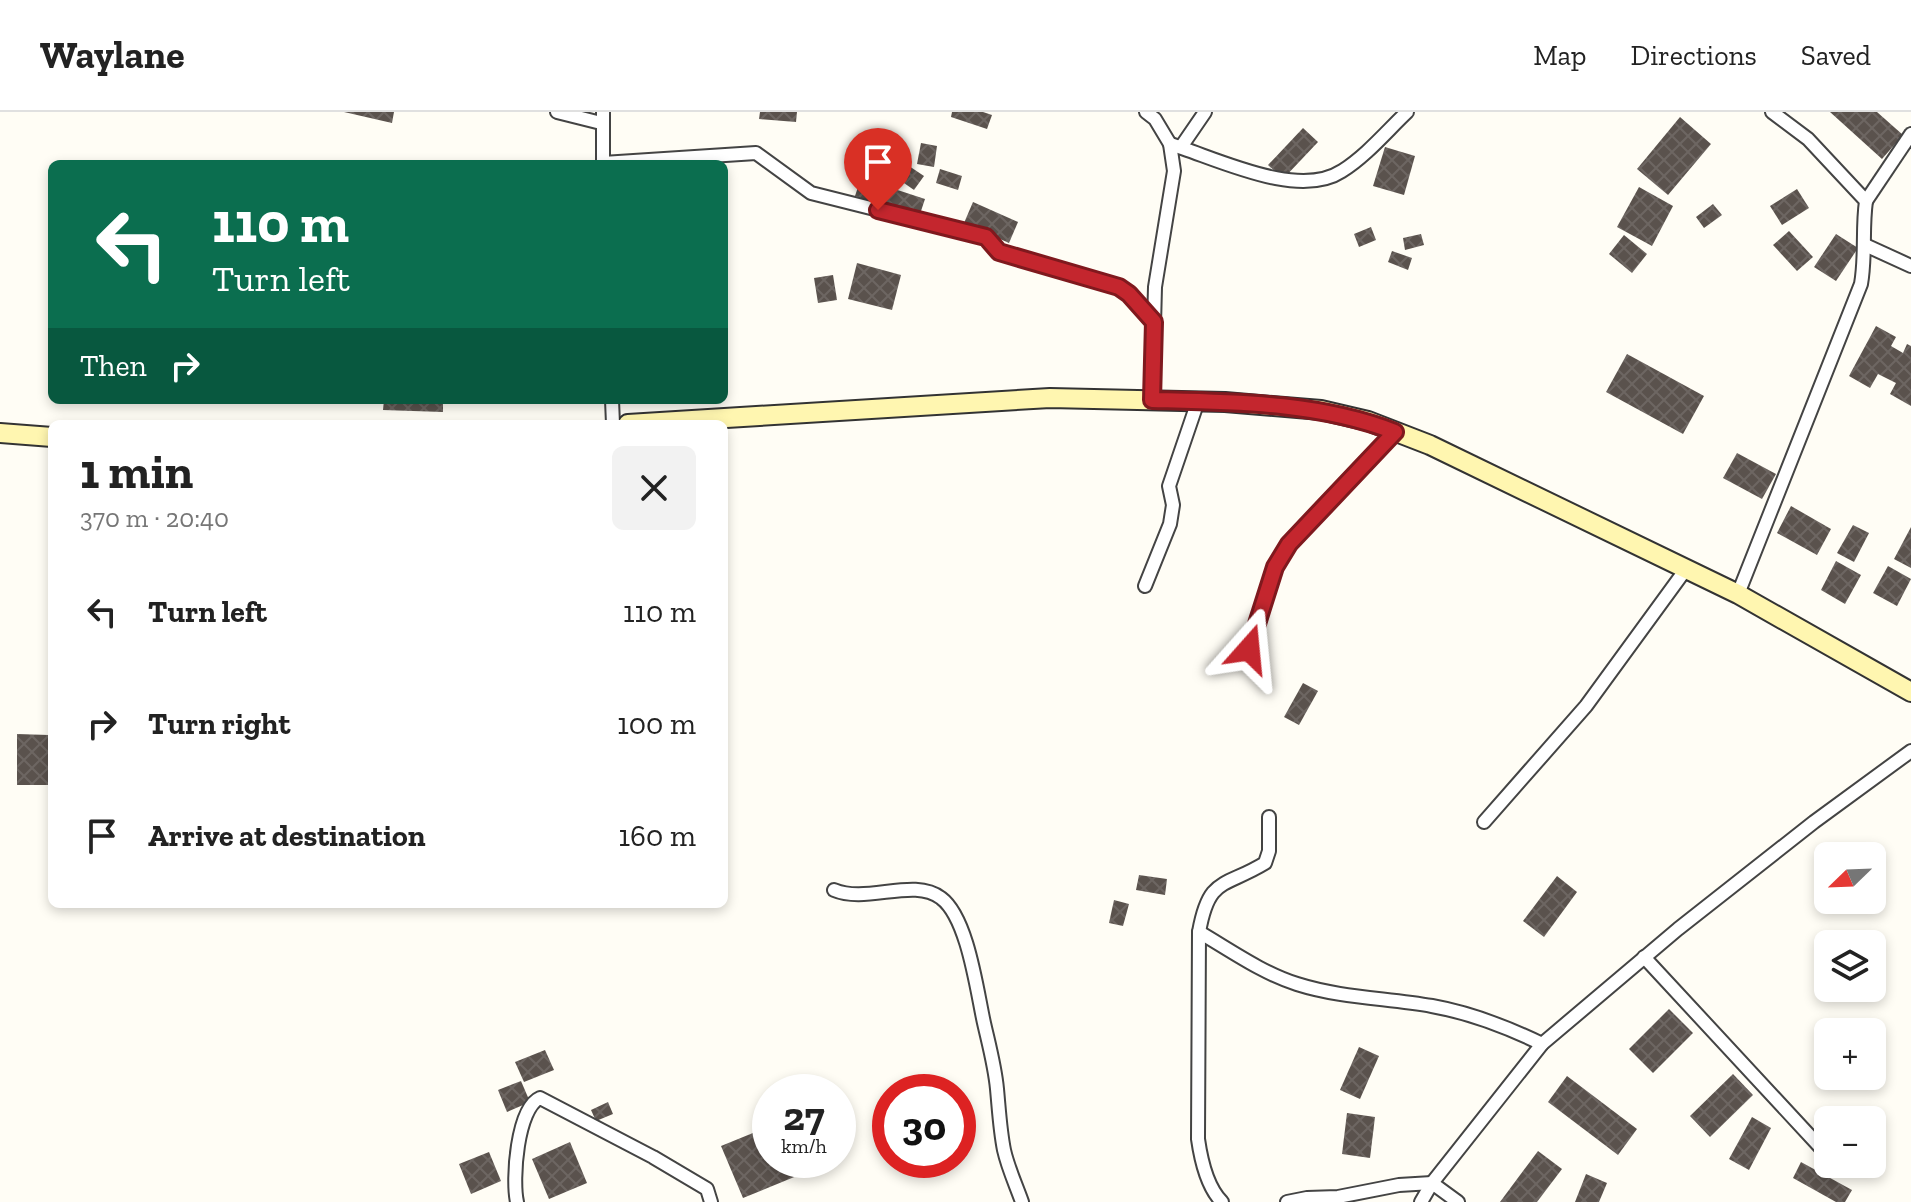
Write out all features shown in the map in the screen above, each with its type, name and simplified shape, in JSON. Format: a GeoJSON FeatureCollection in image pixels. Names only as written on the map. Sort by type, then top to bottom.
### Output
{"type":"FeatureCollection","features":[{"type":"Feature","properties":{"kind":"main road"},"geometry":{"type":"LineString","coordinates":[[693,420],[1050,398],[1198,401],[1321,410],[1368,421],[1430,445],[1738,594],[1911,692]]}},
{"type":"Feature","properties":{"kind":"main road"},"geometry":{"type":"LineString","coordinates":[[0,433],[48,437]]}},
{"type":"Feature","properties":{"kind":"street"},"geometry":{"type":"LineString","coordinates":[[557,112],[602,117],[603,160]]}},
{"type":"Feature","properties":{"kind":"street"},"geometry":{"type":"LineString","coordinates":[[1146,112],[1175,146],[1284,181],[1306,183],[1342,172],[1400,114]]}},
{"type":"Feature","properties":{"kind":"street"},"geometry":{"type":"LineString","coordinates":[[1152,400],[1155,287],[1174,171],[1175,146],[1205,112]]}},
{"type":"Feature","properties":{"kind":"street"},"geometry":{"type":"LineString","coordinates":[[1772,112],[1808,139],[1866,201]]}},
{"type":"Feature","properties":{"kind":"street"},"geometry":{"type":"LineString","coordinates":[[1738,594],[1861,284],[1866,201],[1911,134]]}},
{"type":"Feature","properties":{"kind":"street"},"geometry":{"type":"LineString","coordinates":[[659,160],[756,153],[811,193],[986,237],[999,252],[1119,287],[1154,322]]}},
{"type":"Feature","properties":{"kind":"street"},"geometry":{"type":"LineString","coordinates":[[1865,245],[1911,266]]}},
{"type":"Feature","properties":{"kind":"street"},"geometry":{"type":"LineString","coordinates":[[1145,586],[1170,524],[1173,505],[1169,486],[1198,401]]}},
{"type":"Feature","properties":{"kind":"street"},"geometry":{"type":"LineString","coordinates":[[1249,649],[1275,567],[1289,544],[1395,432]]}},
{"type":"Feature","properties":{"kind":"street"},"geometry":{"type":"LineString","coordinates":[[1484,822],[1586,706],[1686,569]]}},
{"type":"Feature","properties":{"kind":"street"},"geometry":{"type":"LineString","coordinates":[[1421,1202],[1432,1183],[1542,1044],[1644,957],[1814,822],[1911,751]]}},
{"type":"Feature","properties":{"kind":"street"},"geometry":{"type":"LineString","coordinates":[[1222,1202],[1211,1187],[1198,1139],[1199,932],[1206,902],[1216,888],[1265,863],[1269,851],[1269,817]]}},
{"type":"Feature","properties":{"kind":"street"},"geometry":{"type":"LineString","coordinates":[[834,890],[846,895],[862,895],[925,890],[943,898],[955,917],[970,952],[997,1087],[1004,1150],[1022,1202]]}},
{"type":"Feature","properties":{"kind":"street"},"geometry":{"type":"LineString","coordinates":[[1199,932],[1263,969],[1295,983],[1332,993],[1404,1001],[1464,1013],[1542,1044]]}},
{"type":"Feature","properties":{"kind":"street"},"geometry":{"type":"LineString","coordinates":[[1644,957],[1814,1140]]}},
{"type":"Feature","properties":{"kind":"street"},"geometry":{"type":"LineString","coordinates":[[517,1202],[515,1163],[525,1117],[533,1101],[540,1098],[707,1189],[711,1202]]}},
{"type":"Feature","properties":{"kind":"street"},"geometry":{"type":"LineString","coordinates":[[1287,1202],[1432,1183],[1458,1202]]}},
{"type":"Feature","properties":{"kind":"building"},"geometry":{"type":"Polygon","coordinates":[[[344,112],[394,112],[392,123],[344,112]]]}},
{"type":"Feature","properties":{"kind":"building"},"geometry":{"type":"Polygon","coordinates":[[[760,112],[797,112],[796,122],[759,119],[760,112]]]}},
{"type":"Feature","properties":{"kind":"building"},"geometry":{"type":"Polygon","coordinates":[[[952,112],[992,115],[987,129],[951,117],[952,112]]]}},
{"type":"Feature","properties":{"kind":"building"},"geometry":{"type":"Polygon","coordinates":[[[1830,112],[1877,112],[1903,135],[1882,159],[1830,112]]]}},
{"type":"Feature","properties":{"kind":"building"},"geometry":{"type":"Polygon","coordinates":[[[1680,117],[1711,144],[1668,195],[1637,169],[1680,117]]]}},
{"type":"Feature","properties":{"kind":"building"},"geometry":{"type":"Polygon","coordinates":[[[1303,128],[1318,142],[1283,179],[1268,165],[1303,128]]]}},
{"type":"Feature","properties":{"kind":"building"},"geometry":{"type":"Polygon","coordinates":[[[921,143],[937,146],[934,167],[917,164],[921,143]]]}},
{"type":"Feature","properties":{"kind":"building"},"geometry":{"type":"Polygon","coordinates":[[[1385,147],[1415,156],[1404,195],[1373,186],[1385,147]]]}},
{"type":"Feature","properties":{"kind":"building"},"geometry":{"type":"Polygon","coordinates":[[[900,160],[924,176],[914,190],[891,174],[900,160]]]}},
{"type":"Feature","properties":{"kind":"building"},"geometry":{"type":"Polygon","coordinates":[[[940,169],[962,176],[958,190],[936,183],[940,169]]]}},
{"type":"Feature","properties":{"kind":"building"},"geometry":{"type":"Polygon","coordinates":[[[861,178],[925,199],[919,217],[855,196],[861,178]]]}},
{"type":"Feature","properties":{"kind":"building"},"geometry":{"type":"Polygon","coordinates":[[[1639,187],[1673,206],[1652,246],[1617,227],[1639,187]]]}},
{"type":"Feature","properties":{"kind":"building"},"geometry":{"type":"Polygon","coordinates":[[[1797,189],[1809,208],[1782,225],[1770,206],[1797,189]]]}},
{"type":"Feature","properties":{"kind":"building"},"geometry":{"type":"Polygon","coordinates":[[[973,202],[1018,222],[1009,243],[964,223],[973,202]]]}},
{"type":"Feature","properties":{"kind":"building"},"geometry":{"type":"Polygon","coordinates":[[[1713,204],[1722,215],[1704,228],[1696,217],[1713,204]]]}},
{"type":"Feature","properties":{"kind":"building"},"geometry":{"type":"Polygon","coordinates":[[[1371,227],[1376,240],[1359,247],[1354,234],[1371,227]]]}},
{"type":"Feature","properties":{"kind":"building"},"geometry":{"type":"Polygon","coordinates":[[[1789,231],[1813,257],[1797,271],[1773,245],[1789,231]]]}},
{"type":"Feature","properties":{"kind":"building"},"geometry":{"type":"Polygon","coordinates":[[[1421,234],[1424,245],[1405,250],[1403,238],[1421,234]]]}},
{"type":"Feature","properties":{"kind":"building"},"geometry":{"type":"Polygon","coordinates":[[[1836,234],[1858,248],[1836,281],[1814,267],[1836,234]]]}},
{"type":"Feature","properties":{"kind":"building"},"geometry":{"type":"Polygon","coordinates":[[[1624,235],[1647,254],[1632,273],[1609,254],[1624,235]]]}},
{"type":"Feature","properties":{"kind":"building"},"geometry":{"type":"Polygon","coordinates":[[[1392,251],[1412,258],[1408,270],[1388,262],[1392,251]]]}},
{"type":"Feature","properties":{"kind":"building"},"geometry":{"type":"Polygon","coordinates":[[[857,263],[901,275],[892,310],[848,299],[857,263]]]}},
{"type":"Feature","properties":{"kind":"building"},"geometry":{"type":"Polygon","coordinates":[[[833,275],[837,300],[818,303],[814,278],[833,275]]]}},
{"type":"Feature","properties":{"kind":"building"},"geometry":{"type":"Polygon","coordinates":[[[1876,326],[1896,337],[1891,346],[1903,353],[1907,344],[1911,346],[1911,406],[1890,394],[1896,383],[1878,374],[1870,388],[1849,376],[1876,326]]]}},
{"type":"Feature","properties":{"kind":"building"},"geometry":{"type":"Polygon","coordinates":[[[1627,354],[1704,396],[1683,434],[1606,392],[1627,354]]]}},
{"type":"Feature","properties":{"kind":"building"},"geometry":{"type":"Polygon","coordinates":[[[384,404],[443,404],[443,412],[383,410],[384,404]]]}},
{"type":"Feature","properties":{"kind":"building"},"geometry":{"type":"Polygon","coordinates":[[[1737,453],[1776,474],[1762,499],[1723,478],[1737,453]]]}},
{"type":"Feature","properties":{"kind":"building"},"geometry":{"type":"Polygon","coordinates":[[[1791,506],[1831,529],[1817,555],[1777,533],[1791,506]]]}},
{"type":"Feature","properties":{"kind":"building"},"geometry":{"type":"Polygon","coordinates":[[[1853,525],[1869,533],[1854,562],[1837,553],[1853,525]]]}},
{"type":"Feature","properties":{"kind":"building"},"geometry":{"type":"Polygon","coordinates":[[[1911,527],[1911,568],[1894,559],[1911,527]]]}},
{"type":"Feature","properties":{"kind":"building"},"geometry":{"type":"Polygon","coordinates":[[[1836,561],[1861,575],[1845,604],[1821,590],[1836,561]]]}},
{"type":"Feature","properties":{"kind":"building"},"geometry":{"type":"Polygon","coordinates":[[[1888,566],[1911,579],[1897,606],[1873,593],[1888,566]]]}},
{"type":"Feature","properties":{"kind":"building"},"geometry":{"type":"Polygon","coordinates":[[[1303,683],[1318,691],[1299,725],[1284,717],[1303,683]]]}},
{"type":"Feature","properties":{"kind":"building"},"geometry":{"type":"Polygon","coordinates":[[[17,734],[48,735],[48,785],[17,785],[17,734]]]}},
{"type":"Feature","properties":{"kind":"building"},"geometry":{"type":"Polygon","coordinates":[[[1139,875],[1167,879],[1165,895],[1136,890],[1139,875]]]}},
{"type":"Feature","properties":{"kind":"building"},"geometry":{"type":"Polygon","coordinates":[[[1557,876],[1577,892],[1544,937],[1523,921],[1557,876]]]}},
{"type":"Feature","properties":{"kind":"building"},"geometry":{"type":"Polygon","coordinates":[[[1114,900],[1129,904],[1123,926],[1109,923],[1114,900]]]}},
{"type":"Feature","properties":{"kind":"building"},"geometry":{"type":"Polygon","coordinates":[[[1669,1009],[1693,1033],[1653,1073],[1629,1049],[1669,1009]]]}},
{"type":"Feature","properties":{"kind":"building"},"geometry":{"type":"Polygon","coordinates":[[[1359,1047],[1379,1056],[1360,1099],[1340,1090],[1359,1047]]]}},
{"type":"Feature","properties":{"kind":"building"},"geometry":{"type":"Polygon","coordinates":[[[545,1050],[554,1070],[524,1082],[515,1062],[545,1050]]]}},
{"type":"Feature","properties":{"kind":"building"},"geometry":{"type":"Polygon","coordinates":[[[1733,1074],[1753,1095],[1710,1137],[1690,1116],[1733,1074]]]}},
{"type":"Feature","properties":{"kind":"building"},"geometry":{"type":"Polygon","coordinates":[[[1567,1076],[1637,1129],[1618,1155],[1548,1102],[1567,1076]]]}},
{"type":"Feature","properties":{"kind":"building"},"geometry":{"type":"Polygon","coordinates":[[[521,1081],[530,1102],[507,1112],[498,1090],[521,1081]]]}},
{"type":"Feature","properties":{"kind":"building"},"geometry":{"type":"Polygon","coordinates":[[[608,1102],[613,1114],[596,1121],[591,1110],[608,1102]]]}},
{"type":"Feature","properties":{"kind":"building"},"geometry":{"type":"Polygon","coordinates":[[[1347,1113],[1375,1117],[1370,1158],[1342,1154],[1347,1113]]]}},
{"type":"Feature","properties":{"kind":"building"},"geometry":{"type":"Polygon","coordinates":[[[1752,1117],[1771,1128],[1749,1170],[1729,1159],[1752,1117]]]}},
{"type":"Feature","properties":{"kind":"building"},"geometry":{"type":"Polygon","coordinates":[[[752,1133],[752,1178],[792,1178],[743,1198],[721,1146],[752,1133]]]}},
{"type":"Feature","properties":{"kind":"building"},"geometry":{"type":"Polygon","coordinates":[[[570,1142],[587,1183],[549,1199],[532,1159],[570,1142]]]}},
{"type":"Feature","properties":{"kind":"building"},"geometry":{"type":"Polygon","coordinates":[[[1538,1151],[1562,1169],[1537,1202],[1500,1202],[1538,1151]]]}},
{"type":"Feature","properties":{"kind":"building"},"geometry":{"type":"Polygon","coordinates":[[[489,1152],[501,1181],[471,1194],[459,1164],[489,1152]]]}},
{"type":"Feature","properties":{"kind":"building"},"geometry":{"type":"Polygon","coordinates":[[[1801,1162],[1814,1169],[1814,1178],[1830,1178],[1852,1190],[1845,1202],[1836,1202],[1793,1178],[1801,1162]]]}},
{"type":"Feature","properties":{"kind":"building"},"geometry":{"type":"Polygon","coordinates":[[[1586,1174],[1607,1183],[1599,1202],[1575,1202],[1586,1174]]]}},
{"type":"Feature","properties":{"kind":"route"},"geometry":{"type":"LineString","coordinates":[[878,210],[986,237],[999,252],[1119,287],[1154,322],[1152,400],[1321,410],[1368,421],[1395,432],[1289,544],[1275,567],[1249,649]]}}]}
